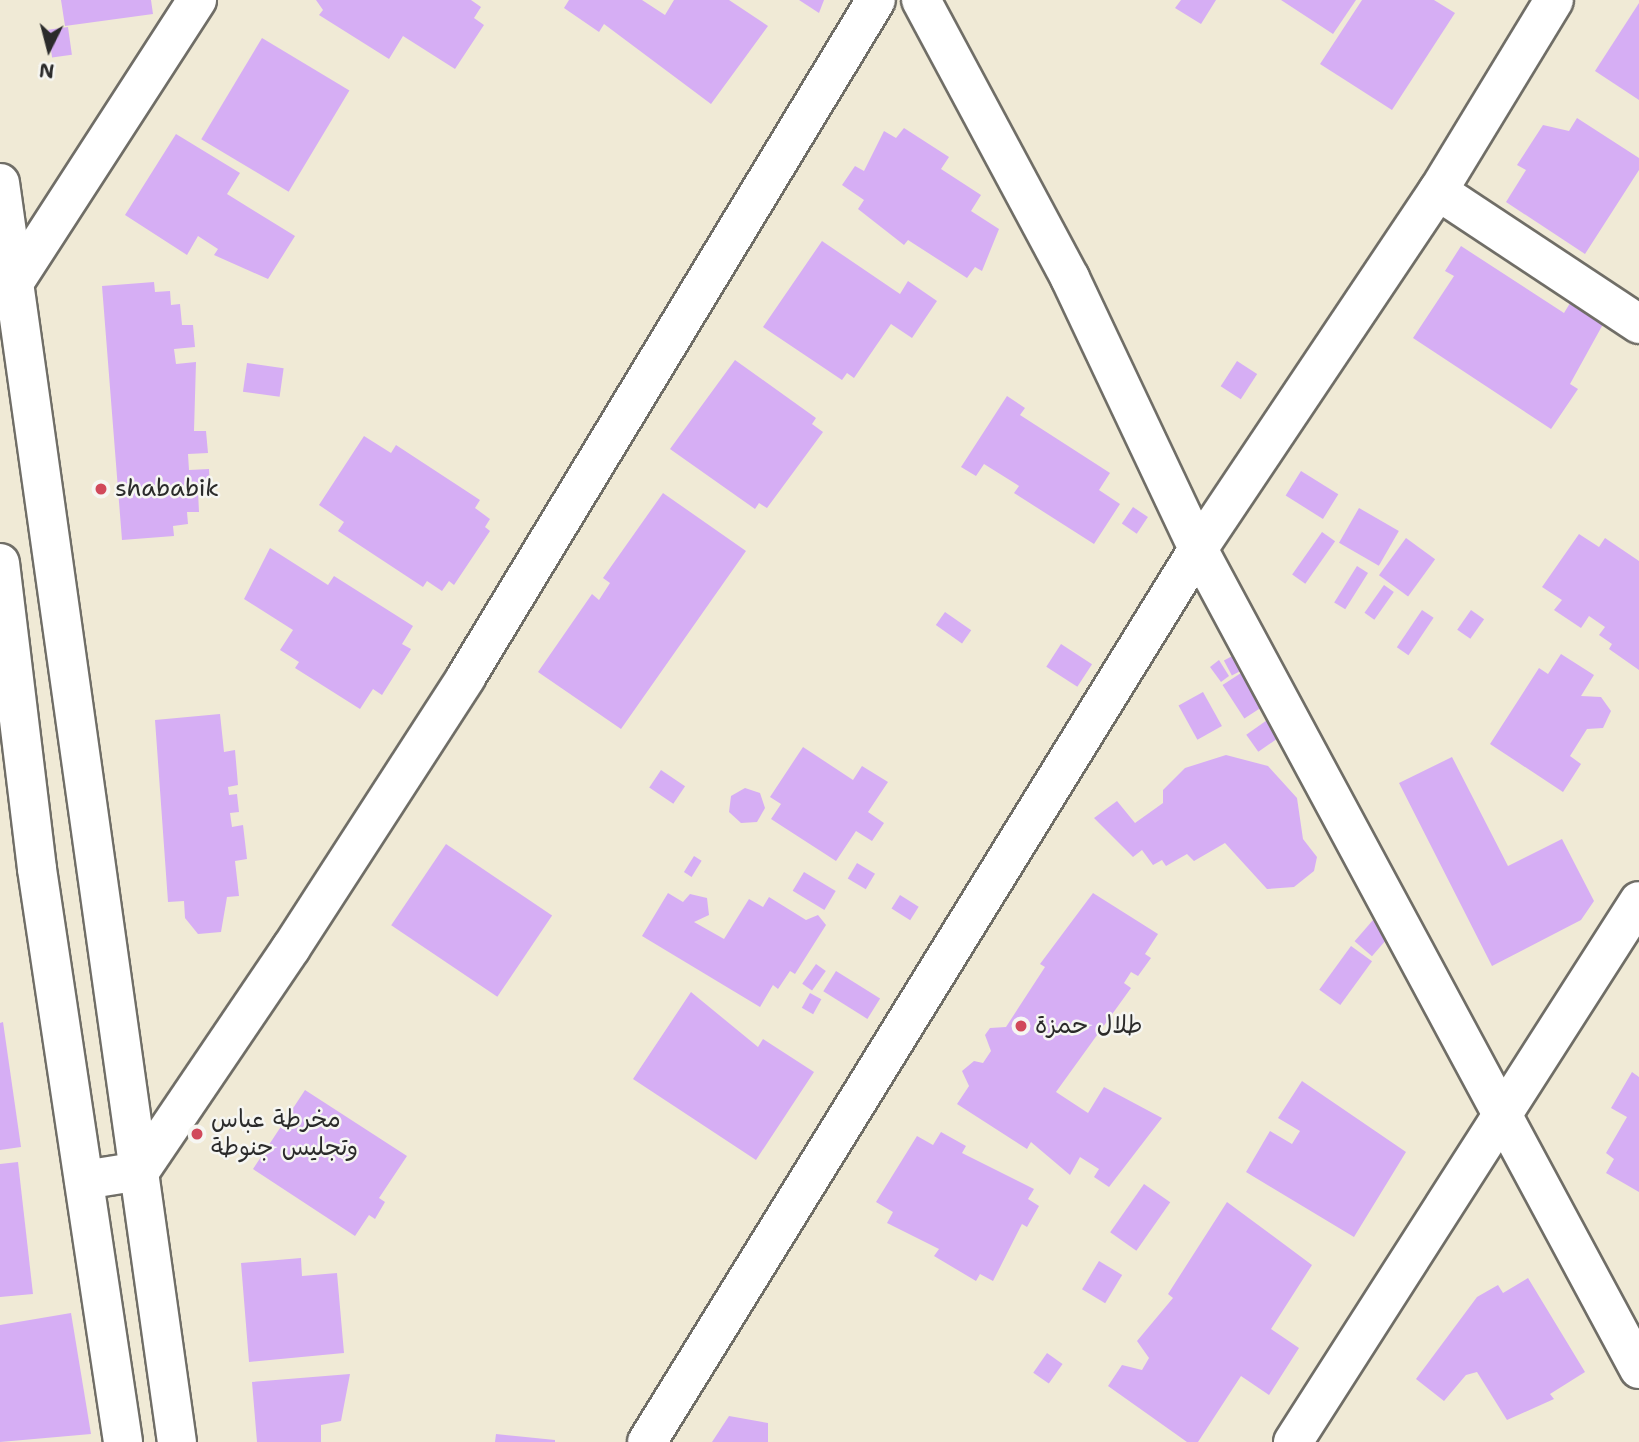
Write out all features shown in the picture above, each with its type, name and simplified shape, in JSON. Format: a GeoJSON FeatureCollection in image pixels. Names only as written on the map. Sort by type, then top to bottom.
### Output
{"type":"FeatureCollection","features":[{"type":"Feature","properties":{"kind":"street"},"geometry":{"type":"LineString","coordinates":[[7,284],[198,0]]}},
{"type":"Feature","properties":{"kind":"street"},"geometry":{"type":"LineString","coordinates":[[84,1180],[141,1171],[466,677],[876,0]]}},
{"type":"Feature","properties":{"kind":"street"},"geometry":{"type":"LineString","coordinates":[[921,0],[1070,278],[1198,549],[1504,1113],[1639,1369]]}},
{"type":"Feature","properties":{"kind":"street"},"geometry":{"type":"LineString","coordinates":[[647,1442],[1198,549],[1438,191],[1554,0]]}},
{"type":"Feature","properties":{"kind":"street"},"geometry":{"type":"LineString","coordinates":[[0,183],[7,284],[85,824],[141,1171],[177,1442]]}},
{"type":"Feature","properties":{"kind":"street"},"geometry":{"type":"LineString","coordinates":[[1438,191],[1639,324]]}},
{"type":"Feature","properties":{"kind":"street"},"geometry":{"type":"LineString","coordinates":[[0,563],[33,831],[123,1442]]}},
{"type":"Feature","properties":{"kind":"street"},"geometry":{"type":"LineString","coordinates":[[33,831],[85,824]]}},
{"type":"Feature","properties":{"kind":"street"},"geometry":{"type":"LineString","coordinates":[[1293,1442],[1639,901]]}},
{"type":"Feature","properties":{"kind":"building"},"geometry":{"type":"Polygon","coordinates":[[[61,0],[151,0],[153,14],[65,26],[61,0]]]}},
{"type":"Feature","properties":{"kind":"building"},"geometry":{"type":"Polygon","coordinates":[[[316,0],[471,0],[481,7],[474,18],[484,25],[455,69],[403,36],[389,59],[319,15],[323,10],[316,0]]]}},
{"type":"Feature","properties":{"kind":"building"},"geometry":{"type":"Polygon","coordinates":[[[569,0],[642,0],[665,15],[674,0],[729,0],[768,26],[711,104],[604,24],[599,32],[564,8],[569,0]]]}},
{"type":"Feature","properties":{"kind":"building"},"geometry":{"type":"Polygon","coordinates":[[[799,0],[824,0],[819,13],[799,0]]]}},
{"type":"Feature","properties":{"kind":"building"},"geometry":{"type":"Polygon","coordinates":[[[1181,0],[1216,0],[1201,24],[1175,8],[1181,0]]]}},
{"type":"Feature","properties":{"kind":"building"},"geometry":{"type":"Polygon","coordinates":[[[1281,0],[1356,0],[1333,34],[1281,0]]]}},
{"type":"Feature","properties":{"kind":"building"},"geometry":{"type":"Polygon","coordinates":[[[1362,0],[1434,0],[1455,13],[1392,110],[1320,64],[1362,0]]]}},
{"type":"Feature","properties":{"kind":"building"},"geometry":{"type":"Polygon","coordinates":[[[1639,3],[1639,100],[1595,71],[1639,3]]]}},
{"type":"Feature","properties":{"kind":"building"},"geometry":{"type":"Polygon","coordinates":[[[68,27],[72,55],[52,58],[48,30],[68,27]]]}},
{"type":"Feature","properties":{"kind":"building"},"geometry":{"type":"Polygon","coordinates":[[[262,38],[349,91],[289,192],[201,139],[262,38]]]}},
{"type":"Feature","properties":{"kind":"building"},"geometry":{"type":"Polygon","coordinates":[[[1577,118],[1639,158],[1639,170],[1585,254],[1506,202],[1526,170],[1517,165],[1543,125],[1569,131],[1577,118]]]}},
{"type":"Feature","properties":{"kind":"building"},"geometry":{"type":"Polygon","coordinates":[[[904,128],[949,157],[941,169],[981,195],[971,211],[999,229],[982,271],[975,267],[967,278],[908,240],[904,245],[858,209],[864,200],[842,185],[855,166],[864,171],[884,131],[896,138],[904,128]]]}},
{"type":"Feature","properties":{"kind":"building"},"geometry":{"type":"Polygon","coordinates":[[[176,134],[240,173],[227,194],[295,236],[268,279],[214,255],[218,249],[198,236],[187,255],[125,215],[176,134]]]}},
{"type":"Feature","properties":{"kind":"building"},"geometry":{"type":"Polygon","coordinates":[[[822,241],[900,294],[908,281],[937,301],[912,338],[891,324],[854,378],[847,373],[842,380],[763,327],[822,241]]]}},
{"type":"Feature","properties":{"kind":"building"},"geometry":{"type":"Polygon","coordinates":[[[1461,246],[1564,313],[1575,295],[1607,317],[1570,384],[1578,389],[1551,429],[1413,338],[1454,276],[1445,271],[1461,246]]]}},
{"type":"Feature","properties":{"kind":"building"},"geometry":{"type":"Polygon","coordinates":[[[154,282],[155,292],[170,291],[171,305],[180,304],[182,325],[193,325],[195,347],[174,349],[176,364],[196,362],[194,431],[206,431],[208,453],[188,454],[189,470],[209,469],[210,490],[198,491],[199,512],[187,512],[188,524],[173,526],[174,536],[122,540],[102,286],[154,282]]]}},
{"type":"Feature","properties":{"kind":"building"},"geometry":{"type":"Polygon","coordinates":[[[735,360],[816,418],[812,424],[823,432],[767,508],[759,503],[755,509],[670,449],[735,360]]]}},
{"type":"Feature","properties":{"kind":"building"},"geometry":{"type":"Polygon","coordinates":[[[1237,361],[1257,374],[1241,399],[1221,386],[1237,361]]]}},
{"type":"Feature","properties":{"kind":"building"},"geometry":{"type":"Polygon","coordinates":[[[247,363],[284,368],[280,397],[243,392],[247,363]]]}},
{"type":"Feature","properties":{"kind":"building"},"geometry":{"type":"Polygon","coordinates":[[[1007,396],[1025,408],[1020,415],[1110,473],[1099,490],[1120,504],[1094,544],[1014,493],[1019,486],[984,464],[976,476],[961,467],[1007,396]]]}},
{"type":"Feature","properties":{"kind":"building"},"geometry":{"type":"Polygon","coordinates":[[[364,436],[391,453],[396,445],[480,500],[475,508],[490,519],[485,527],[490,531],[454,585],[449,581],[442,591],[427,581],[423,587],[338,531],[344,522],[319,505],[364,436]]]}},
{"type":"Feature","properties":{"kind":"building"},"geometry":{"type":"Polygon","coordinates":[[[1301,471],[1338,494],[1323,519],[1286,496],[1301,471]]]}},
{"type":"Feature","properties":{"kind":"building"},"geometry":{"type":"Polygon","coordinates":[[[663,493],[746,551],[621,729],[538,672],[592,594],[599,600],[610,583],[603,578],[663,493]]]}},
{"type":"Feature","properties":{"kind":"building"},"geometry":{"type":"Polygon","coordinates":[[[1133,507],[1148,517],[1137,534],[1122,524],[1133,507]]]}},
{"type":"Feature","properties":{"kind":"building"},"geometry":{"type":"Polygon","coordinates":[[[1359,508],[1399,531],[1379,566],[1339,543],[1359,508]]]}},
{"type":"Feature","properties":{"kind":"building"},"geometry":{"type":"Polygon","coordinates":[[[1322,532],[1335,541],[1305,584],[1292,575],[1322,532]]]}},
{"type":"Feature","properties":{"kind":"building"},"geometry":{"type":"Polygon","coordinates":[[[1579,534],[1599,547],[1605,538],[1639,561],[1639,670],[1609,649],[1612,644],[1599,635],[1605,627],[1589,616],[1581,628],[1554,610],[1562,600],[1542,587],[1579,534]]]}},
{"type":"Feature","properties":{"kind":"building"},"geometry":{"type":"Polygon","coordinates":[[[1406,538],[1435,559],[1408,596],[1379,575],[1406,538]]]}},
{"type":"Feature","properties":{"kind":"building"},"geometry":{"type":"Polygon","coordinates":[[[270,548],[328,585],[334,576],[413,626],[402,644],[411,649],[382,695],[373,689],[360,709],[295,668],[299,662],[280,650],[293,630],[244,599],[270,548]]]}},
{"type":"Feature","properties":{"kind":"building"},"geometry":{"type":"Polygon","coordinates":[[[1357,566],[1368,573],[1345,609],[1334,602],[1357,566]]]}},
{"type":"Feature","properties":{"kind":"building"},"geometry":{"type":"Polygon","coordinates":[[[1384,585],[1394,592],[1374,620],[1364,613],[1384,585]]]}},
{"type":"Feature","properties":{"kind":"building"},"geometry":{"type":"Polygon","coordinates":[[[1422,610],[1434,618],[1408,655],[1397,647],[1422,610]]]}},
{"type":"Feature","properties":{"kind":"building"},"geometry":{"type":"Polygon","coordinates":[[[1471,610],[1484,619],[1470,639],[1457,630],[1471,610]]]}},
{"type":"Feature","properties":{"kind":"building"},"geometry":{"type":"Polygon","coordinates":[[[945,612],[971,630],[962,643],[936,625],[945,612]]]}},
{"type":"Feature","properties":{"kind":"building"},"geometry":{"type":"Polygon","coordinates":[[[1061,644],[1092,664],[1077,687],[1046,667],[1061,644]]]}},
{"type":"Feature","properties":{"kind":"building"},"geometry":{"type":"Polygon","coordinates":[[[1238,653],[1246,668],[1232,676],[1224,661],[1238,653]]]}},
{"type":"Feature","properties":{"kind":"building"},"geometry":{"type":"Polygon","coordinates":[[[1561,654],[1594,675],[1581,696],[1601,697],[1611,711],[1603,728],[1587,729],[1570,756],[1581,764],[1563,792],[1490,744],[1539,668],[1548,674],[1561,654]]]}},
{"type":"Feature","properties":{"kind":"building"},"geometry":{"type":"Polygon","coordinates":[[[1219,660],[1229,676],[1221,682],[1210,667],[1219,660]]]}},
{"type":"Feature","properties":{"kind":"building"},"geometry":{"type":"Polygon","coordinates":[[[1241,673],[1263,707],[1244,719],[1223,685],[1241,673]]]}},
{"type":"Feature","properties":{"kind":"building"},"geometry":{"type":"Polygon","coordinates":[[[1203,692],[1222,726],[1197,740],[1179,706],[1203,692]]]}},
{"type":"Feature","properties":{"kind":"building"},"geometry":{"type":"Polygon","coordinates":[[[220,714],[224,752],[235,750],[238,785],[228,787],[229,795],[237,794],[239,812],[230,813],[232,827],[243,825],[247,859],[235,861],[239,896],[227,897],[221,932],[198,934],[185,918],[184,901],[168,902],[155,720],[220,714]]]}},
{"type":"Feature","properties":{"kind":"building"},"geometry":{"type":"Polygon","coordinates":[[[1270,718],[1282,735],[1258,752],[1246,735],[1270,718]]]}},
{"type":"Feature","properties":{"kind":"building"},"geometry":{"type":"Polygon","coordinates":[[[803,747],[853,780],[862,766],[888,782],[868,812],[884,823],[872,841],[856,831],[836,861],[771,819],[781,804],[770,797],[803,747]]]}},
{"type":"Feature","properties":{"kind":"building"},"geometry":{"type":"Polygon","coordinates":[[[1226,755],[1268,766],[1297,798],[1303,839],[1317,857],[1314,871],[1294,887],[1267,889],[1225,843],[1194,861],[1187,854],[1166,866],[1162,860],[1153,865],[1142,850],[1133,857],[1094,818],[1117,801],[1135,823],[1163,803],[1163,790],[1185,768],[1226,755]]]}},
{"type":"Feature","properties":{"kind":"building"},"geometry":{"type":"Polygon","coordinates":[[[1452,757],[1508,866],[1562,839],[1594,901],[1581,920],[1492,966],[1399,783],[1452,757]]]}},
{"type":"Feature","properties":{"kind":"building"},"geometry":{"type":"Polygon","coordinates":[[[661,770],[685,786],[673,804],[649,787],[661,770]]]}},
{"type":"Feature","properties":{"kind":"building"},"geometry":{"type":"Polygon","coordinates":[[[745,788],[760,793],[765,808],[757,822],[741,823],[729,812],[731,796],[745,788]]]}},
{"type":"Feature","properties":{"kind":"building"},"geometry":{"type":"Polygon","coordinates":[[[446,844],[552,916],[497,997],[391,925],[446,844]]]}},
{"type":"Feature","properties":{"kind":"building"},"geometry":{"type":"Polygon","coordinates":[[[694,856],[702,861],[692,877],[684,872],[694,856]]]}},
{"type":"Feature","properties":{"kind":"building"},"geometry":{"type":"Polygon","coordinates":[[[857,863],[875,874],[866,889],[848,878],[857,863]]]}},
{"type":"Feature","properties":{"kind":"building"},"geometry":{"type":"Polygon","coordinates":[[[804,872],[836,891],[824,910],[793,891],[804,872]]]}},
{"type":"Feature","properties":{"kind":"building"},"geometry":{"type":"Polygon","coordinates":[[[668,893],[683,902],[690,894],[707,898],[709,915],[694,922],[724,939],[749,899],[763,907],[769,897],[806,920],[818,915],[826,925],[795,974],[790,971],[778,989],[773,985],[760,1007],[642,936],[668,893]]]}},
{"type":"Feature","properties":{"kind":"building"},"geometry":{"type":"Polygon","coordinates":[[[1093,893],[1158,934],[1145,954],[1151,958],[1138,976],[1131,972],[1124,983],[1131,988],[1056,1092],[1088,1113],[1104,1087],[1162,1118],[1109,1187],[1094,1177],[1099,1169],[1080,1157],[1070,1175],[1031,1142],[1027,1149],[957,1104],[969,1086],[962,1071],[974,1061],[983,1063],[991,1051],[985,1035],[990,1028],[1006,1027],[1045,967],[1040,964],[1093,893]]]}},
{"type":"Feature","properties":{"kind":"building"},"geometry":{"type":"Polygon","coordinates":[[[900,895],[919,907],[910,920],[892,909],[900,895]]]}},
{"type":"Feature","properties":{"kind":"building"},"geometry":{"type":"Polygon","coordinates":[[[1373,920],[1390,935],[1372,956],[1355,941],[1373,920]]]}},
{"type":"Feature","properties":{"kind":"building"},"geometry":{"type":"Polygon","coordinates":[[[1351,946],[1372,961],[1340,1005],[1319,990],[1351,946]]]}},
{"type":"Feature","properties":{"kind":"building"},"geometry":{"type":"Polygon","coordinates":[[[816,964],[826,971],[812,991],[802,984],[816,964]]]}},
{"type":"Feature","properties":{"kind":"building"},"geometry":{"type":"Polygon","coordinates":[[[836,971],[880,999],[867,1019],[823,991],[836,971]]]}},
{"type":"Feature","properties":{"kind":"building"},"geometry":{"type":"Polygon","coordinates":[[[691,992],[758,1047],[763,1039],[814,1072],[756,1160],[633,1079],[691,992]]]}},
{"type":"Feature","properties":{"kind":"building"},"geometry":{"type":"Polygon","coordinates":[[[810,993],[821,999],[813,1014],[802,1008],[810,993]]]}},
{"type":"Feature","properties":{"kind":"building"},"geometry":{"type":"Polygon","coordinates":[[[3,1022],[21,1147],[0,1150],[0,1023],[3,1022]]]}},
{"type":"Feature","properties":{"kind":"building"},"geometry":{"type":"Polygon","coordinates":[[[1632,1072],[1639,1077],[1639,1192],[1606,1173],[1614,1159],[1606,1153],[1627,1117],[1611,1108],[1632,1072]]]}},
{"type":"Feature","properties":{"kind":"building"},"geometry":{"type":"Polygon","coordinates":[[[1302,1081],[1406,1152],[1354,1237],[1246,1172],[1270,1131],[1292,1144],[1300,1131],[1278,1118],[1302,1081]]]}},
{"type":"Feature","properties":{"kind":"building"},"geometry":{"type":"Polygon","coordinates":[[[305,1090],[407,1156],[379,1198],[385,1202],[375,1219],[369,1215],[355,1236],[253,1169],[305,1090]]]}},
{"type":"Feature","properties":{"kind":"building"},"geometry":{"type":"Polygon","coordinates":[[[941,1132],[966,1146],[962,1153],[1034,1189],[1028,1199],[1039,1206],[1027,1227],[1022,1224],[993,1281],[980,1274],[976,1281],[934,1256],[939,1249],[887,1223],[893,1212],[876,1202],[917,1136],[933,1145],[941,1132]]]}},
{"type":"Feature","properties":{"kind":"building"},"geometry":{"type":"Polygon","coordinates":[[[18,1162],[33,1294],[0,1297],[0,1164],[18,1162]]]}},
{"type":"Feature","properties":{"kind":"building"},"geometry":{"type":"Polygon","coordinates":[[[1144,1184],[1170,1202],[1136,1251],[1110,1232],[1144,1184]]]}},
{"type":"Feature","properties":{"kind":"building"},"geometry":{"type":"Polygon","coordinates":[[[1227,1202],[1312,1265],[1271,1329],[1299,1348],[1269,1395],[1241,1376],[1198,1442],[1187,1442],[1108,1386],[1122,1365],[1142,1370],[1149,1358],[1137,1341],[1173,1298],[1168,1294],[1227,1202]]]}},
{"type":"Feature","properties":{"kind":"building"},"geometry":{"type":"Polygon","coordinates":[[[301,1258],[302,1276],[337,1273],[344,1353],[249,1362],[241,1263],[301,1258]]]}},
{"type":"Feature","properties":{"kind":"building"},"geometry":{"type":"Polygon","coordinates":[[[1099,1261],[1122,1275],[1105,1303],[1082,1289],[1099,1261]]]}},
{"type":"Feature","properties":{"kind":"building"},"geometry":{"type":"Polygon","coordinates":[[[1528,1278],[1585,1372],[1550,1394],[1554,1399],[1507,1420],[1477,1372],[1466,1375],[1444,1401],[1416,1379],[1477,1297],[1498,1285],[1503,1293],[1528,1278]]]}},
{"type":"Feature","properties":{"kind":"building"},"geometry":{"type":"Polygon","coordinates":[[[71,1313],[91,1434],[0,1442],[0,1325],[71,1313]]]}},
{"type":"Feature","properties":{"kind":"building"},"geometry":{"type":"Polygon","coordinates":[[[1047,1353],[1063,1364],[1049,1384],[1033,1373],[1047,1353]]]}},
{"type":"Feature","properties":{"kind":"building"},"geometry":{"type":"Polygon","coordinates":[[[350,1374],[341,1421],[321,1425],[321,1442],[257,1442],[252,1382],[350,1374]]]}},
{"type":"Feature","properties":{"kind":"building"},"geometry":{"type":"Polygon","coordinates":[[[729,1416],[768,1423],[768,1442],[712,1442],[729,1416]]]}},
{"type":"Feature","properties":{"kind":"building"},"geometry":{"type":"Polygon","coordinates":[[[496,1434],[555,1440],[555,1442],[495,1442],[496,1434]]]}},
{"type":"Feature","properties":{"kind":"place","name":"shababik"},"geometry":{"type":"Point","coordinates":[101,489]}},
{"type":"Feature","properties":{"kind":"place","name":"طلال حمزة"},"geometry":{"type":"Point","coordinates":[1021,1026]}},
{"type":"Feature","properties":{"kind":"place","name":"مخرطة عباس وتجليس جنوطة"},"geometry":{"type":"Point","coordinates":[197,1134]}}]}
